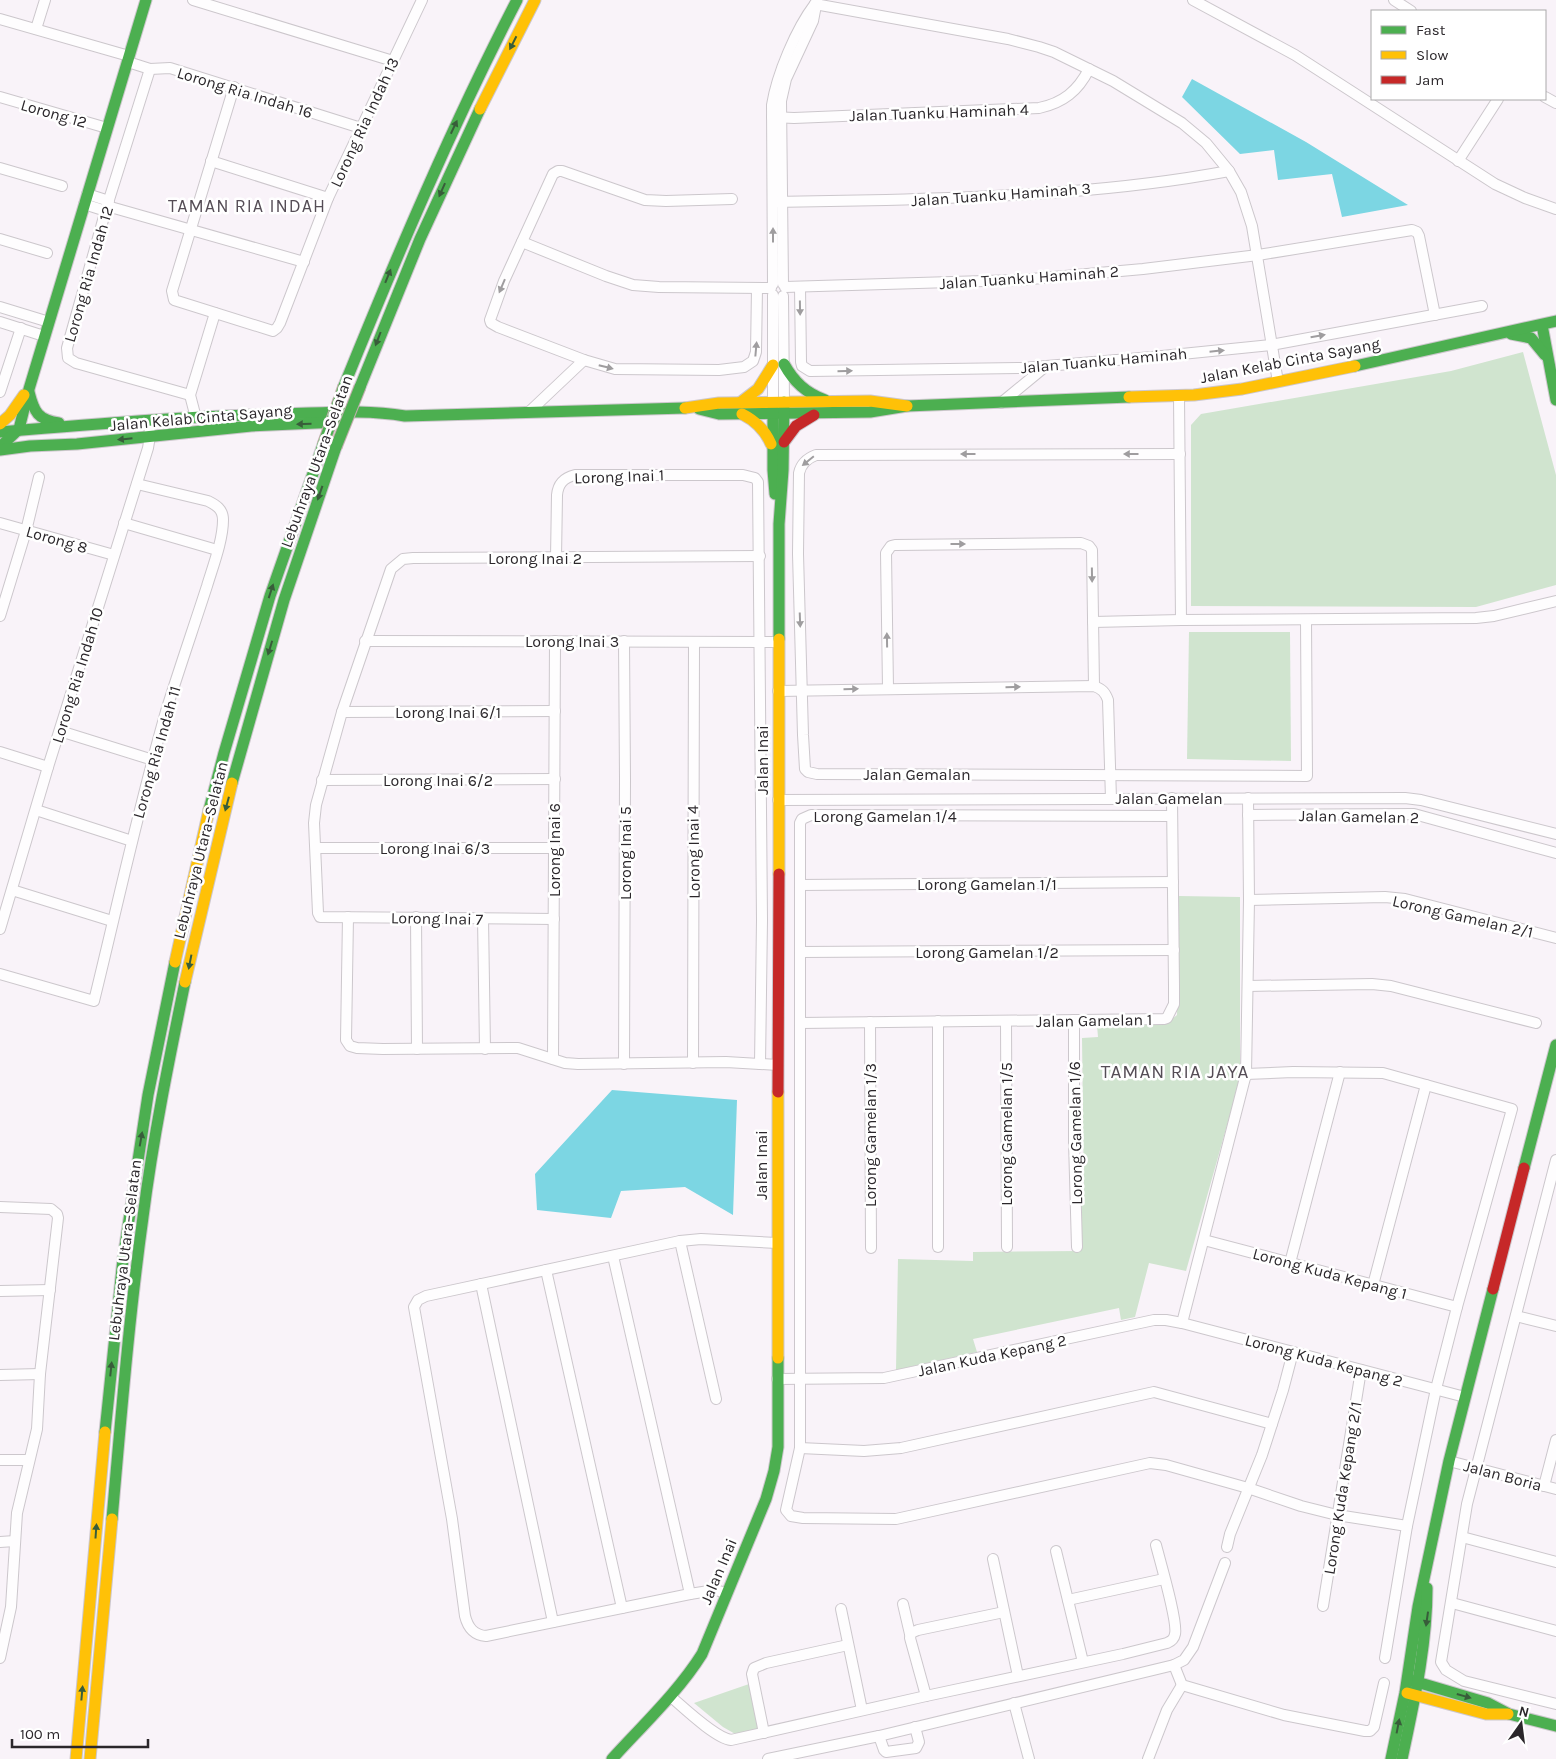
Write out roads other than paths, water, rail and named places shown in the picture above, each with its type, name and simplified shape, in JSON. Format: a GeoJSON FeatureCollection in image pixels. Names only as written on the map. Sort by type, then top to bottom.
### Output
{"type":"FeatureCollection","features":[{"type":"Feature","properties":{"kind":"main road"},"geometry":{"type":"LineString","coordinates":[[0,449],[19,429],[44,336],[146,0]]}},
{"type":"Feature","properties":{"kind":"main road","name":"Lebuhraya Utara–Selatan"},"geometry":{"type":"LineString","coordinates":[[76,1759],[100,1480],[130,1205],[148,1095],[201,843],[224,754],[270,596],[322,444],[402,240],[443,149],[518,0]]}},
{"type":"Feature","properties":{"kind":"main road","name":"Lebuhraya Utara–Selatan"},"geometry":{"type":"LineString","coordinates":[[90,1759],[114,1481],[142,1222],[162,1097],[216,842],[284,602],[336,447],[390,308],[454,164],[535,0]]}},
{"type":"Feature","properties":{"kind":"main road","name":"Jalan Kelab Cinta Sayang"},"geometry":{"type":"LineString","coordinates":[[742,408],[778,402],[870,412],[907,406],[1179,396],[1234,390],[1278,382],[1556,321]]}},
{"type":"Feature","properties":{"kind":"main road"},"geometry":{"type":"LineString","coordinates":[[1542,325],[1556,400]]}},
{"type":"Feature","properties":{"kind":"main road"},"geometry":{"type":"LineString","coordinates":[[1547,358],[1556,333]]}},
{"type":"Feature","properties":{"kind":"main road"},"geometry":{"type":"LineString","coordinates":[[1500,334],[1515,334],[1531,338],[1547,358]]}},
{"type":"Feature","properties":{"kind":"main road"},"geometry":{"type":"LineString","coordinates":[[773,450],[769,438],[762,427],[742,408],[778,364],[802,388],[830,408],[821,414],[806,419],[793,428],[784,442]]}},
{"type":"Feature","properties":{"kind":"main road"},"geometry":{"type":"LineString","coordinates":[[0,424],[10,415],[29,389]]}},
{"type":"Feature","properties":{"kind":"main road"},"geometry":{"type":"LineString","coordinates":[[29,389],[35,411],[41,418],[49,422],[66,423],[75,426]]}},
{"type":"Feature","properties":{"kind":"main road","name":"Jalan Inai"},"geometry":{"type":"LineString","coordinates":[[778,402],[773,470],[779,524]]}},
{"type":"Feature","properties":{"kind":"main road","name":"Jalan Kelab Cinta Sayang"},"geometry":{"type":"LineString","coordinates":[[0,432],[19,429],[196,418],[358,412],[388,413],[405,416],[691,408],[719,403],[778,414],[830,408]]}},
{"type":"Feature","properties":{"kind":"main road","name":"Jalan Inai"},"geometry":{"type":"LineString","coordinates":[[612,1759],[670,1696],[697,1662],[766,1499],[778,1447],[778,642],[779,524],[784,442],[778,414]]}},
{"type":"Feature","properties":{"kind":"main road","name":"Jalan Kelab Cinta Sayang"},"geometry":{"type":"LineString","coordinates":[[0,449],[77,444],[251,426],[389,420],[405,416]]}},
{"type":"Feature","properties":{"kind":"main road"},"geometry":{"type":"LineString","coordinates":[[19,429],[30,446]]}},
{"type":"Feature","properties":{"kind":"main road"},"geometry":{"type":"LineString","coordinates":[[1402,1759],[1412,1681],[1418,1607],[1449,1461],[1556,1045]]}},
{"type":"Feature","properties":{"kind":"main road"},"geometry":{"type":"LineString","coordinates":[[1412,1681],[1488,1703],[1509,1714],[1556,1726]]}},
{"type":"Feature","properties":{"kind":"main road"},"geometry":{"type":"LineString","coordinates":[[1410,1694],[1486,1714],[1509,1714]]}},
{"type":"Feature","properties":{"kind":"main road"},"geometry":{"type":"LineString","coordinates":[[1391,1759],[1410,1694]]}},
{"type":"Feature","properties":{"kind":"street"},"geometry":{"type":"LineString","coordinates":[[36,29],[45,0]]}},
{"type":"Feature","properties":{"kind":"street"},"geometry":{"type":"LineString","coordinates":[[193,0],[393,61]]}},
{"type":"Feature","properties":{"kind":"street","name":"Lorong Ria Indah 13"},"geometry":{"type":"LineString","coordinates":[[234,88],[190,230],[172,296],[174,300],[268,330],[275,330],[280,323],[328,198],[422,0]]}},
{"type":"Feature","properties":{"kind":"street"},"geometry":{"type":"LineString","coordinates":[[1193,0],[1283,47],[1501,187],[1556,209]]}},
{"type":"Feature","properties":{"kind":"street"},"geometry":{"type":"LineString","coordinates":[[1394,0],[1409,10]]}},
{"type":"Feature","properties":{"kind":"street"},"geometry":{"type":"LineString","coordinates":[[778,402],[776,118],[772,105],[777,82],[804,19],[816,2],[1023,43],[1054,52],[1113,82],[1182,123],[1206,143],[1229,171],[1241,192],[1252,226],[1258,256],[1270,345],[1278,382]]}},
{"type":"Feature","properties":{"kind":"street","name":"Lorong Ria Indah 16"},"geometry":{"type":"LineString","coordinates":[[0,19],[129,59],[150,69],[170,68],[361,128]]}},
{"type":"Feature","properties":{"kind":"street","name":"Lorong Ria Indah 12"},"geometry":{"type":"LineString","coordinates":[[150,69],[107,206],[67,348],[68,358],[76,363],[190,395]]}},
{"type":"Feature","properties":{"kind":"street","name":"Jalan Tuanku Haminah 4"},"geometry":{"type":"LineString","coordinates":[[776,118],[1008,111],[1039,108],[1057,103],[1071,95],[1084,79],[1089,69]]}},
{"type":"Feature","properties":{"kind":"street","name":"Lorong 12"},"geometry":{"type":"LineString","coordinates":[[0,97],[107,128]]}},
{"type":"Feature","properties":{"kind":"street"},"geometry":{"type":"LineString","coordinates":[[1458,161],[1497,100]]}},
{"type":"Feature","properties":{"kind":"street"},"geometry":{"type":"LineString","coordinates":[[211,161],[328,198]]}},
{"type":"Feature","properties":{"kind":"street"},"geometry":{"type":"LineString","coordinates":[[0,168],[62,186]]}},
{"type":"Feature","properties":{"kind":"street"},"geometry":{"type":"LineString","coordinates":[[732,199],[645,200],[562,171],[556,172],[553,174],[522,242],[490,320],[491,323],[498,327],[584,360],[615,369],[719,370],[744,367],[753,361],[756,352],[757,288]]}},
{"type":"Feature","properties":{"kind":"street","name":"Jalan Tuanku Haminah 3"},"geometry":{"type":"LineString","coordinates":[[777,202],[998,196],[1152,182],[1229,171]]}},
{"type":"Feature","properties":{"kind":"street"},"geometry":{"type":"LineString","coordinates":[[85,199],[304,262]]}},
{"type":"Feature","properties":{"kind":"street","name":"Jalan Tuanku Haminah 2"},"geometry":{"type":"LineString","coordinates":[[522,242],[633,285],[778,289],[1020,280],[1143,270],[1258,256],[1415,230],[1419,236],[1435,315]]}},
{"type":"Feature","properties":{"kind":"street"},"geometry":{"type":"LineString","coordinates":[[0,239],[47,253]]}},
{"type":"Feature","properties":{"kind":"street","name":"Jalan Tuanku Haminah"},"geometry":{"type":"LineString","coordinates":[[800,287],[801,362],[802,366],[810,371],[915,371],[1046,366],[1270,345],[1482,306]]}},
{"type":"Feature","properties":{"kind":"street"},"geometry":{"type":"LineString","coordinates":[[0,307],[49,322]]}},
{"type":"Feature","properties":{"kind":"street"},"geometry":{"type":"LineString","coordinates":[[196,418],[190,395],[215,313]]}},
{"type":"Feature","properties":{"kind":"street"},"geometry":{"type":"LineString","coordinates":[[0,322],[44,336]]}},
{"type":"Feature","properties":{"kind":"street"},"geometry":{"type":"LineString","coordinates":[[0,392],[21,328]]}},
{"type":"Feature","properties":{"kind":"street"},"geometry":{"type":"LineString","coordinates":[[529,412],[584,360]]}},
{"type":"Feature","properties":{"kind":"street"},"geometry":{"type":"LineString","coordinates":[[1001,403],[1046,366]]}},
{"type":"Feature","properties":{"kind":"street"},"geometry":{"type":"LineString","coordinates":[[1179,396],[1181,620]]}},
{"type":"Feature","properties":{"kind":"street","name":"Lorong Ria Indah 10"},"geometry":{"type":"LineString","coordinates":[[0,929],[48,767],[137,484],[150,436],[149,421]]}},
{"type":"Feature","properties":{"kind":"street"},"geometry":{"type":"LineString","coordinates":[[802,689],[798,554],[799,473],[803,465],[811,457],[934,454],[1180,454]]}},
{"type":"Feature","properties":{"kind":"street","name":"Lorong Inai 1"},"geometry":{"type":"LineString","coordinates":[[556,558],[558,488],[567,477],[575,475],[743,475],[755,478],[759,488],[760,556]]}},
{"type":"Feature","properties":{"kind":"street"},"geometry":{"type":"LineString","coordinates":[[0,616],[40,478]]}},
{"type":"Feature","properties":{"kind":"street","name":"Lorong Ria Indah 11"},"geometry":{"type":"LineString","coordinates":[[0,974],[94,1001],[112,921],[153,760],[217,550],[223,519],[222,511],[208,501],[137,484]]}},
{"type":"Feature","properties":{"kind":"street","name":"Lorong 8"},"geometry":{"type":"LineString","coordinates":[[0,523],[114,555]]}},
{"type":"Feature","properties":{"kind":"street"},"geometry":{"type":"LineString","coordinates":[[124,523],[217,550]]}},
{"type":"Feature","properties":{"kind":"street"},"geometry":{"type":"LineString","coordinates":[[888,688],[885,558],[887,550],[895,545],[1086,544],[1090,546],[1092,550],[1094,686]]}},
{"type":"Feature","properties":{"kind":"street"},"geometry":{"type":"LineString","coordinates":[[760,556],[762,920],[760,1064]]}},
{"type":"Feature","properties":{"kind":"street","name":"Lorong Inai 2"},"geometry":{"type":"LineString","coordinates":[[320,916],[317,908],[315,813],[322,780],[387,575],[396,564],[403,559],[413,558],[760,556]]}},
{"type":"Feature","properties":{"kind":"street"},"geometry":{"type":"LineString","coordinates":[[1093,622],[1476,618],[1494,616],[1556,601]]}},
{"type":"Feature","properties":{"kind":"street"},"geometry":{"type":"LineString","coordinates":[[1110,774],[1306,776],[1306,620]]}},
{"type":"Feature","properties":{"kind":"street","name":"Lorong Inai 3"},"geometry":{"type":"LineString","coordinates":[[365,641],[778,642]]}},
{"type":"Feature","properties":{"kind":"street","name":"Lorong Inai 6"},"geometry":{"type":"LineString","coordinates":[[553,1059],[555,641]]}},
{"type":"Feature","properties":{"kind":"street","name":"Lorong Inai 5"},"geometry":{"type":"LineString","coordinates":[[624,641],[624,1064]]}},
{"type":"Feature","properties":{"kind":"street","name":"Lorong Inai 4"},"geometry":{"type":"LineString","coordinates":[[694,642],[694,1063]]}},
{"type":"Feature","properties":{"kind":"street"},"geometry":{"type":"LineString","coordinates":[[778,690],[1094,686],[1104,691],[1108,700],[1111,798]]}},
{"type":"Feature","properties":{"kind":"street","name":"Jalan Gemalan"},"geometry":{"type":"LineString","coordinates":[[802,689],[804,765],[805,769],[811,774],[1110,774]]}},
{"type":"Feature","properties":{"kind":"street","name":"Lorong Inai 6/1"},"geometry":{"type":"LineString","coordinates":[[342,712],[555,711]]}},
{"type":"Feature","properties":{"kind":"street"},"geometry":{"type":"LineString","coordinates":[[60,731],[153,760]]}},
{"type":"Feature","properties":{"kind":"street"},"geometry":{"type":"LineString","coordinates":[[0,752],[48,767]]}},
{"type":"Feature","properties":{"kind":"street","name":"Lorong Inai 6/2"},"geometry":{"type":"LineString","coordinates":[[322,780],[555,779]]}},
{"type":"Feature","properties":{"kind":"street","name":"Jalan Gamelan"},"geometry":{"type":"LineString","coordinates":[[778,800],[1111,798],[1421,800],[1556,834]]}},
{"type":"Feature","properties":{"kind":"street","name":"Jalan Gamelan 1"},"geometry":{"type":"LineString","coordinates":[[800,1023],[1168,1018],[1174,1004],[1172,798]]}},
{"type":"Feature","properties":{"kind":"street"},"geometry":{"type":"LineString","coordinates":[[1182,1323],[1246,1074],[1250,900],[1248,798]]}},
{"type":"Feature","properties":{"kind":"street"},"geometry":{"type":"LineString","coordinates":[[36,810],[132,841]]}},
{"type":"Feature","properties":{"kind":"street","name":"Jalan Gamelan 2"},"geometry":{"type":"LineString","coordinates":[[1248,815],[1414,814],[1556,853]]}},
{"type":"Feature","properties":{"kind":"street","name":"Lorong Gamelan 1/4"},"geometry":{"type":"LineString","coordinates":[[1172,816],[811,815],[802,819],[800,823],[800,1448],[786,1510],[791,1516],[803,1518],[896,1519],[1150,1463],[1166,1465],[1248,1488]]}},
{"type":"Feature","properties":{"kind":"street","name":"Lorong Inai 6/3"},"geometry":{"type":"LineString","coordinates":[[316,848],[554,848]]}},
{"type":"Feature","properties":{"kind":"street","name":"Lorong Gamelan 1/1"},"geometry":{"type":"LineString","coordinates":[[800,885],[1173,882]]}},
{"type":"Feature","properties":{"kind":"street"},"geometry":{"type":"LineString","coordinates":[[12,890],[112,921]]}},
{"type":"Feature","properties":{"kind":"street","name":"Lorong Gamelan 2/1"},"geometry":{"type":"LineString","coordinates":[[1250,900],[1393,897],[1556,938]]}},
{"type":"Feature","properties":{"kind":"street","name":"Lorong Inai 7"},"geometry":{"type":"LineString","coordinates":[[320,916],[554,919]]}},
{"type":"Feature","properties":{"kind":"street"},"geometry":{"type":"LineString","coordinates":[[348,917],[346,1040],[350,1046],[357,1048],[417,1049],[518,1048],[553,1059],[578,1064],[726,1062],[778,1065]]}},
{"type":"Feature","properties":{"kind":"street"},"geometry":{"type":"LineString","coordinates":[[416,917],[417,1049]]}},
{"type":"Feature","properties":{"kind":"street"},"geometry":{"type":"LineString","coordinates":[[484,918],[485,1049]]}},
{"type":"Feature","properties":{"kind":"street","name":"Lorong Gamelan 1/2"},"geometry":{"type":"LineString","coordinates":[[800,952],[1174,950]]}},
{"type":"Feature","properties":{"kind":"street"},"geometry":{"type":"LineString","coordinates":[[1248,986],[1381,984],[1536,1023]]}},
{"type":"Feature","properties":{"kind":"street","name":"Lorong Gamelan 1/6"},"geometry":{"type":"LineString","coordinates":[[1074,1020],[1074,1142],[1077,1247]]}},
{"type":"Feature","properties":{"kind":"street","name":"Lorong Gamelan 1/5"},"geometry":{"type":"LineString","coordinates":[[1006,1021],[1007,1247]]}},
{"type":"Feature","properties":{"kind":"street","name":"Lorong Gamelan 1/3"},"geometry":{"type":"LineString","coordinates":[[870,1022],[870,1248]]}},
{"type":"Feature","properties":{"kind":"street"},"geometry":{"type":"LineString","coordinates":[[938,1022],[938,1247]]}},
{"type":"Feature","properties":{"kind":"street"},"geometry":{"type":"LineString","coordinates":[[1290,1263],[1340,1072]]}},
{"type":"Feature","properties":{"kind":"street"},"geometry":{"type":"LineString","coordinates":[[1246,1074],[1383,1073],[1512,1109],[1436,1389],[1407,1526],[1385,1658]]}},
{"type":"Feature","properties":{"kind":"street"},"geometry":{"type":"LineString","coordinates":[[1373,1285],[1426,1085]]}},
{"type":"Feature","properties":{"kind":"street"},"geometry":{"type":"LineString","coordinates":[[1556,1160],[1467,1504],[1441,1662],[1446,1670],[1464,1681],[1556,1704]]}},
{"type":"Feature","properties":{"kind":"street"},"geometry":{"type":"LineString","coordinates":[[0,1208],[55,1210],[58,1223],[40,1374],[37,1429],[17,1513],[9,1618],[0,1658]]}},
{"type":"Feature","properties":{"kind":"street"},"geometry":{"type":"LineString","coordinates":[[727,1593],[715,1590],[690,1594],[486,1636],[476,1634],[471,1630],[466,1623],[452,1518],[414,1307],[421,1298],[680,1241],[701,1239],[777,1242]]}},
{"type":"Feature","properties":{"kind":"street","name":"Lorong Kuda Kepang 1"},"geometry":{"type":"LineString","coordinates":[[1204,1240],[1457,1307]]}},
{"type":"Feature","properties":{"kind":"street"},"geometry":{"type":"LineString","coordinates":[[680,1241],[716,1399]]}},
{"type":"Feature","properties":{"kind":"street"},"geometry":{"type":"LineString","coordinates":[[613,1256],[690,1594]]}},
{"type":"Feature","properties":{"kind":"street"},"geometry":{"type":"LineString","coordinates":[[546,1270],[622,1608]]}},
{"type":"Feature","properties":{"kind":"street"},"geometry":{"type":"LineString","coordinates":[[481,1284],[553,1622]]}},
{"type":"Feature","properties":{"kind":"street"},"geometry":{"type":"LineString","coordinates":[[0,1291],[50,1290]]}},
{"type":"Feature","properties":{"kind":"street"},"geometry":{"type":"LineString","coordinates":[[1516,1316],[1556,1326]]}},
{"type":"Feature","properties":{"kind":"street","name":"Jalan Kuda Kepang 2"},"geometry":{"type":"LineString","coordinates":[[777,1379],[884,1378],[1154,1320],[1182,1323]]}},
{"type":"Feature","properties":{"kind":"street","name":"Lorong Kuda Kepang 2"},"geometry":{"type":"LineString","coordinates":[[1182,1323],[1465,1397]]}},
{"type":"Feature","properties":{"kind":"street"},"geometry":{"type":"LineString","coordinates":[[1227,1548],[1230,1534],[1272,1424],[1293,1352]]}},
{"type":"Feature","properties":{"kind":"street","name":"Lorong Kuda Kepang 2/1"},"geometry":{"type":"LineString","coordinates":[[1323,1606],[1361,1370]]}},
{"type":"Feature","properties":{"kind":"street"},"geometry":{"type":"LineString","coordinates":[[0,1375],[40,1374]]}},
{"type":"Feature","properties":{"kind":"street"},"geometry":{"type":"LineString","coordinates":[[800,1448],[864,1451],[901,1448],[1154,1392],[1272,1424]]}},
{"type":"Feature","properties":{"kind":"street"},"geometry":{"type":"LineString","coordinates":[[1544,1486],[1556,1440]]}},
{"type":"Feature","properties":{"kind":"street"},"geometry":{"type":"LineString","coordinates":[[0,1460],[29,1460]]}},
{"type":"Feature","properties":{"kind":"street","name":"Jalan Boria"},"geometry":{"type":"LineString","coordinates":[[1449,1461],[1556,1489]]}},
{"type":"Feature","properties":{"kind":"street"},"geometry":{"type":"LineString","coordinates":[[1248,1488],[1302,1506],[1337,1515],[1407,1526]]}},
{"type":"Feature","properties":{"kind":"street"},"geometry":{"type":"LineString","coordinates":[[1462,1537],[1556,1562]]}},
{"type":"Feature","properties":{"kind":"street"},"geometry":{"type":"LineString","coordinates":[[0,1542],[15,1541]]}},
{"type":"Feature","properties":{"kind":"street"},"geometry":{"type":"LineString","coordinates":[[670,1696],[724,1738],[736,1739],[1171,1641],[1175,1634],[1175,1620],[1156,1545]]}},
{"type":"Feature","properties":{"kind":"street"},"geometry":{"type":"LineString","coordinates":[[1056,1551],[1083,1662]]}},
{"type":"Feature","properties":{"kind":"street"},"geometry":{"type":"LineString","coordinates":[[992,1559],[1018,1676]]}},
{"type":"Feature","properties":{"kind":"street"},"geometry":{"type":"LineString","coordinates":[[768,1759],[812,1754],[915,1727],[1174,1665],[1184,1660],[1193,1647],[1225,1563]]}},
{"type":"Feature","properties":{"kind":"street"},"geometry":{"type":"LineString","coordinates":[[1068,1600],[1164,1579]]}},
{"type":"Feature","properties":{"kind":"street"},"geometry":{"type":"LineString","coordinates":[[1452,1603],[1556,1631]]}},
{"type":"Feature","properties":{"kind":"street"},"geometry":{"type":"LineString","coordinates":[[902,1604],[926,1696]]}},
{"type":"Feature","properties":{"kind":"street"},"geometry":{"type":"LineString","coordinates":[[841,1609],[862,1710]]}},
{"type":"Feature","properties":{"kind":"street"},"geometry":{"type":"LineString","coordinates":[[910,1634],[918,1630],[1004,1612]]}},
{"type":"Feature","properties":{"kind":"street"},"geometry":{"type":"LineString","coordinates":[[764,1733],[752,1674],[754,1668],[848,1645]]}},
{"type":"Feature","properties":{"kind":"street"},"geometry":{"type":"LineString","coordinates":[[1174,1665],[1182,1685]]}},
{"type":"Feature","properties":{"kind":"street"},"geometry":{"type":"LineString","coordinates":[[1182,1685],[1284,1715],[1370,1731],[1374,1727],[1384,1683]]}},
{"type":"Feature","properties":{"kind":"street"},"geometry":{"type":"LineString","coordinates":[[1148,1759],[1166,1710],[1182,1685]]}},
{"type":"Feature","properties":{"kind":"street"},"geometry":{"type":"LineString","coordinates":[[1014,1703],[1029,1759]]}},
{"type":"Feature","properties":{"kind":"street"},"geometry":{"type":"LineString","coordinates":[[879,1736],[886,1752],[916,1748],[920,1742],[915,1727]]}},
{"type":"Feature","properties":{"kind":"water"},"geometry":{"type":"Polygon","coordinates":[[[1192,79],[1306,142],[1408,205],[1342,217],[1332,174],[1278,180],[1274,150],[1240,154],[1182,97],[1192,79]]]}},
{"type":"Feature","properties":{"kind":"water"},"geometry":{"type":"Polygon","coordinates":[[[612,1090],[737,1100],[733,1215],[685,1187],[621,1191],[611,1218],[537,1210],[535,1174],[612,1090]]]}},
{"type":"Feature","properties":{"kind":"district","name":"TAMAN RIA INDAH"},"geometry":{"type":"Point","coordinates":[247,206]}},
{"type":"Feature","properties":{"kind":"district","name":"TAMAN RIA JAYA"},"geometry":{"type":"Point","coordinates":[1175,1071]}}]}
